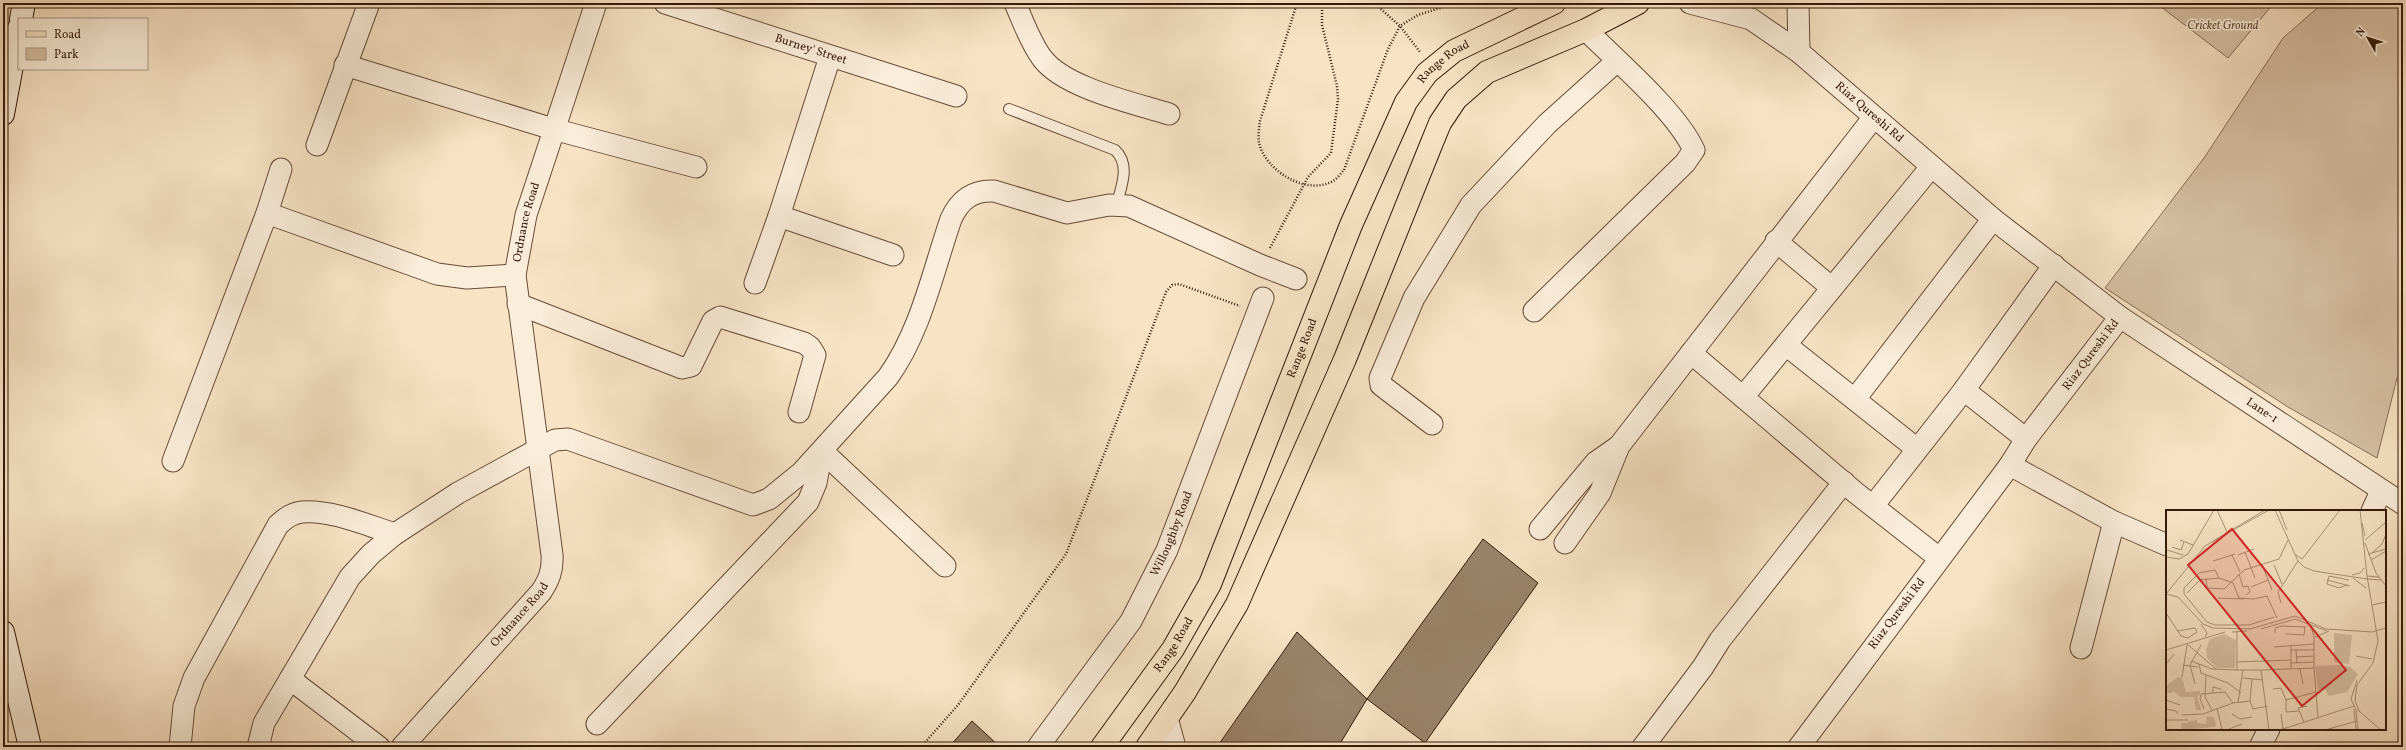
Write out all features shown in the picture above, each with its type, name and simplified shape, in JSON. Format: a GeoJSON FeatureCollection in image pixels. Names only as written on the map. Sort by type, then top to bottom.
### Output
{"type":"FeatureCollection","features":[{"type":"Feature","properties":{"kind":"main road","name":"Range Road"},"geometry":{"type":"LineString","coordinates":[[1102,747],[1173,649],[1210,584],[1351,225],[1406,102],[1427,73],[1454,51],[1554,3]]}},
{"type":"Feature","properties":{"kind":"main road"},"geometry":{"type":"LineString","coordinates":[[1147,747],[1167,718],[1237,604],[1345,359],[1440,123],[1456,99],[1487,72],[1586,30],[1638,3]]}},
{"type":"Feature","properties":{"kind":"street"},"geometry":{"type":"LineString","coordinates":[[21,18],[24,3]]}},
{"type":"Feature","properties":{"kind":"street"},"geometry":{"type":"LineString","coordinates":[[317,145],[368,3]]}},
{"type":"Feature","properties":{"kind":"street","name":"Ordnance Road"},"geometry":{"type":"LineString","coordinates":[[402,747],[541,592],[549,580],[553,565],[515,275],[526,215],[553,129],[596,3]]}},
{"type":"Feature","properties":{"kind":"street","name":"Burney' Street"},"geometry":{"type":"LineString","coordinates":[[665,3],[830,57],[956,96]]}},
{"type":"Feature","properties":{"kind":"street"},"geometry":{"type":"LineString","coordinates":[[1015,3],[1033,44],[1042,59],[1053,71],[1074,83],[1169,114]]}},
{"type":"Feature","properties":{"kind":"street","name":"Riaz Qureshi Rd"},"geometry":{"type":"LineString","coordinates":[[1690,3],[1751,19],[1799,52],[1931,167],[1993,218],[2054,264],[2120,317],[2026,439],[2010,465],[1799,747]]}},
{"type":"Feature","properties":{"kind":"street"},"geometry":{"type":"LineString","coordinates":[[1798,3],[1799,52]]}},
{"type":"Feature","properties":{"kind":"street"},"geometry":{"type":"LineString","coordinates":[[1534,311],[1685,163],[1694,150],[1688,136],[1673,119],[1586,30]]}},
{"type":"Feature","properties":{"kind":"street"},"geometry":{"type":"LineString","coordinates":[[3,114],[18,33]]}},
{"type":"Feature","properties":{"kind":"street"},"geometry":{"type":"LineString","coordinates":[[756,282],[779,216],[830,57]]}},
{"type":"Feature","properties":{"kind":"street"},"geometry":{"type":"LineString","coordinates":[[1432,424],[1381,385],[1380,378],[1414,298],[1470,205],[1546,124],[1617,61]]}},
{"type":"Feature","properties":{"kind":"street"},"geometry":{"type":"LineString","coordinates":[[345,66],[553,129],[696,167]]}},
{"type":"Feature","properties":{"kind":"street"},"geometry":{"type":"LineString","coordinates":[[1565,543],[1600,493],[1619,446],[1776,241],[1874,117]]}},
{"type":"Feature","properties":{"kind":"street"},"geometry":{"type":"LineString","coordinates":[[1743,397],[1931,167]]}},
{"type":"Feature","properties":{"kind":"street"},"geometry":{"type":"LineString","coordinates":[[173,461],[267,213],[281,169]]}},
{"type":"Feature","properties":{"kind":"street"},"geometry":{"type":"LineString","coordinates":[[258,747],[264,723],[350,577],[371,554],[395,534],[458,493],[555,440],[568,439],[753,505],[769,499],[801,474],[900,361],[914,329],[956,208],[964,199],[982,190],[994,191],[1067,213],[1117,204],[1140,210],[1260,265],[1296,279]]}},
{"type":"Feature","properties":{"kind":"street"},"geometry":{"type":"LineString","coordinates":[[267,213],[437,274],[467,278],[515,275]]}},
{"type":"Feature","properties":{"kind":"street"},"geometry":{"type":"LineString","coordinates":[[779,216],[893,255]]}},
{"type":"Feature","properties":{"kind":"street"},"geometry":{"type":"LineString","coordinates":[[1855,399],[1993,218]]}},
{"type":"Feature","properties":{"kind":"street"},"geometry":{"type":"LineString","coordinates":[[1776,241],[1832,288]]}},
{"type":"Feature","properties":{"kind":"street"},"geometry":{"type":"LineString","coordinates":[[1873,506],[1964,390],[2054,264]]}},
{"type":"Feature","properties":{"kind":"street"},"geometry":{"type":"LineString","coordinates":[[518,304],[682,368],[691,366],[710,325],[720,317],[804,344],[810,347],[815,355],[799,412]]}},
{"type":"Feature","properties":{"kind":"street","name":"Willoughby Road"},"geometry":{"type":"LineString","coordinates":[[1038,747],[1131,621],[1164,556],[1260,305]]}},
{"type":"Feature","properties":{"kind":"street","name":"Lane-1"},"geometry":{"type":"LineString","coordinates":[[2120,317],[2381,491],[2403,504]]}},
{"type":"Feature","properties":{"kind":"street"},"geometry":{"type":"LineString","coordinates":[[1786,345],[1918,449]]}},
{"type":"Feature","properties":{"kind":"street"},"geometry":{"type":"LineString","coordinates":[[1691,353],[1873,506],[1939,558]]}},
{"type":"Feature","properties":{"kind":"street"},"geometry":{"type":"LineString","coordinates":[[1964,390],[2026,439]]}},
{"type":"Feature","properties":{"kind":"street"},"geometry":{"type":"LineString","coordinates":[[1540,529],[1596,462],[1619,446]]}},
{"type":"Feature","properties":{"kind":"street"},"geometry":{"type":"LineString","coordinates":[[822,451],[945,566]]}},
{"type":"Feature","properties":{"kind":"street"},"geometry":{"type":"LineString","coordinates":[[596,724],[808,502],[816,483],[822,451]]}},
{"type":"Feature","properties":{"kind":"street"},"geometry":{"type":"LineString","coordinates":[[2010,465],[2114,522],[2166,545]]}},
{"type":"Feature","properties":{"kind":"street"},"geometry":{"type":"LineString","coordinates":[[1643,747],[1703,667],[1720,640],[1844,482]]}},
{"type":"Feature","properties":{"kind":"street"},"geometry":{"type":"LineString","coordinates":[[2372,510],[2381,491]]}},
{"type":"Feature","properties":{"kind":"street"},"geometry":{"type":"LineString","coordinates":[[180,747],[184,706],[194,678],[278,525],[288,516],[302,512],[330,515],[395,534]]}},
{"type":"Feature","properties":{"kind":"street"},"geometry":{"type":"LineString","coordinates":[[2081,648],[2114,522]]}},
{"type":"Feature","properties":{"kind":"street"},"geometry":{"type":"LineString","coordinates":[[3,632],[30,747]]}},
{"type":"Feature","properties":{"kind":"street"},"geometry":{"type":"LineString","coordinates":[[290,679],[379,747]]}},
{"type":"Feature","properties":{"kind":"street"},"geometry":{"type":"LineString","coordinates":[[1167,718],[1175,747]]}},
{"type":"Feature","properties":{"kind":"street"},"geometry":{"type":"LineString","coordinates":[[2260,747],[2268,730]]}},
{"type":"Feature","properties":{"kind":"lane"},"geometry":{"type":"LineString","coordinates":[[1009,109],[1115,150],[1124,161],[1125,169],[1117,204]]}},
{"type":"Feature","properties":{"kind":"path"},"geometry":{"type":"LineString","coordinates":[[1297,3],[1260,121],[1259,142],[1268,163],[1278,171],[1303,184],[1313,186],[1326,184],[1334,180],[1344,170],[1388,49],[1400,26],[1418,15],[1456,3]]}},
{"type":"Feature","properties":{"kind":"path"},"geometry":{"type":"LineString","coordinates":[[1260,265],[1303,184],[1330,155],[1338,99],[1337,86],[1322,25],[1322,3]]}},
{"type":"Feature","properties":{"kind":"path"},"geometry":{"type":"LineString","coordinates":[[1374,3],[1400,26],[1434,67]]}},
{"type":"Feature","properties":{"kind":"path"},"geometry":{"type":"LineString","coordinates":[[921,747],[958,705],[1066,554],[1166,292],[1172,285],[1179,284],[1260,305]]}},
{"type":"Feature","properties":{"kind":"green space","name":"Cricket Ground"},"geometry":{"type":"Polygon","coordinates":[[[2156,3],[2274,3],[2228,58],[2156,3]]]}},
{"type":"Feature","properties":{"kind":"green space"},"geometry":{"type":"Polygon","coordinates":[[[2323,3],[2403,3],[2403,378],[2397,378],[2377,458],[2288,407],[2105,288],[2204,158],[2283,38],[2323,3]]]}},
{"type":"Feature","properties":{"kind":"building"},"geometry":{"type":"Polygon","coordinates":[[[1483,539],[1538,583],[1425,743],[1367,699],[1483,539]]]}},
{"type":"Feature","properties":{"kind":"building"},"geometry":{"type":"Polygon","coordinates":[[[1297,632],[1367,699],[1338,747],[1217,747],[1297,632]]]}},
{"type":"Feature","properties":{"kind":"building"},"geometry":{"type":"Polygon","coordinates":[[[972,721],[1000,747],[949,747],[972,721]]]}}]}
